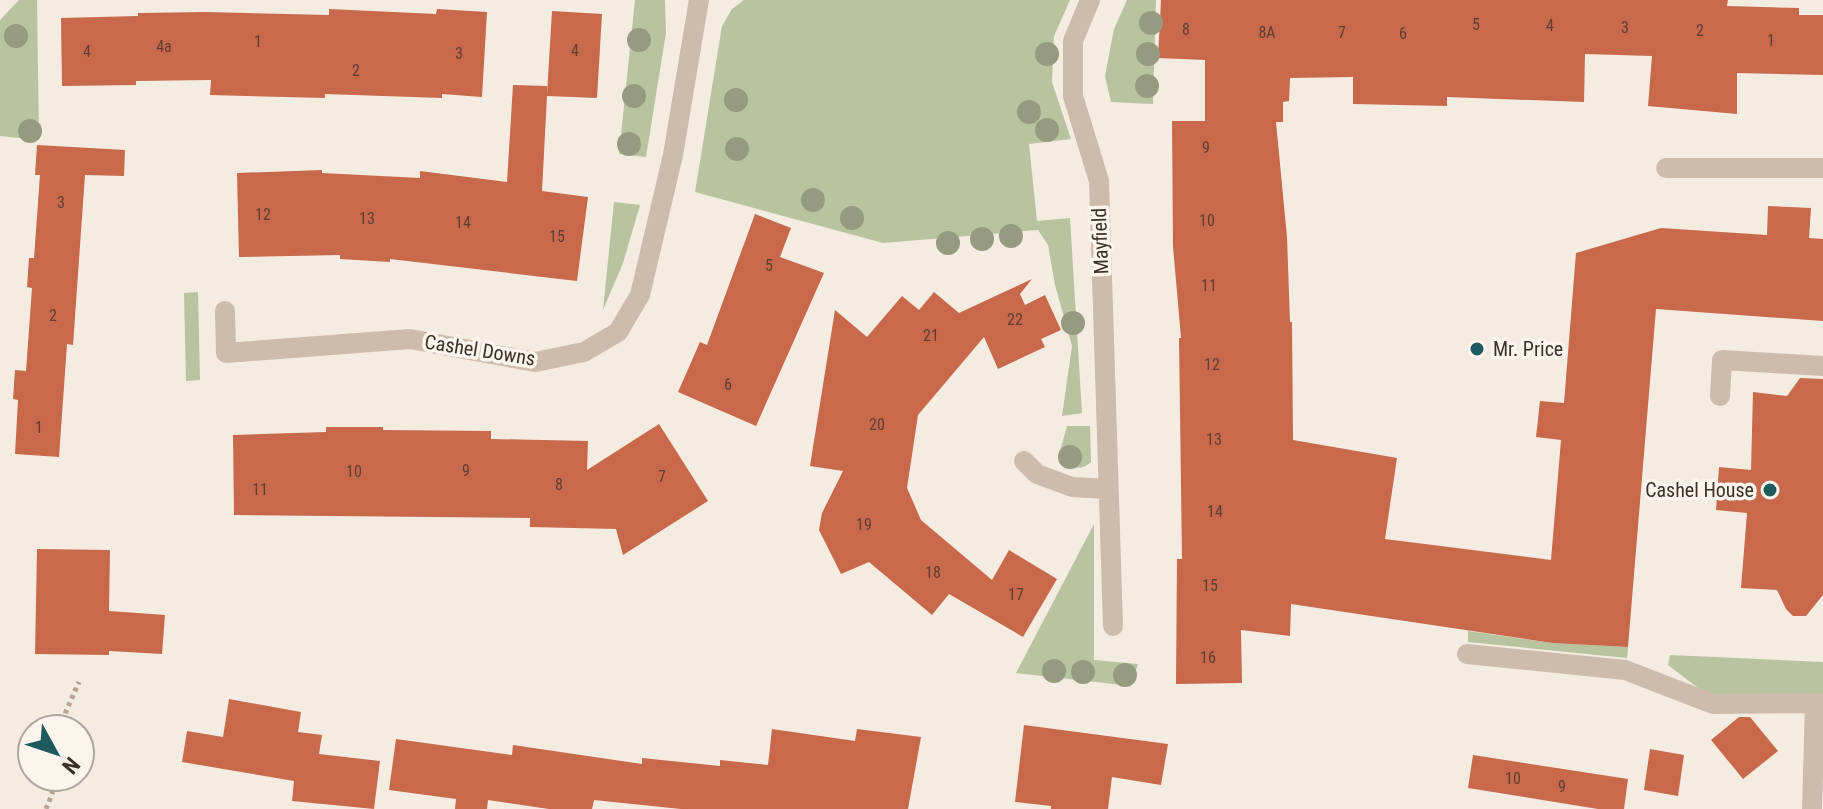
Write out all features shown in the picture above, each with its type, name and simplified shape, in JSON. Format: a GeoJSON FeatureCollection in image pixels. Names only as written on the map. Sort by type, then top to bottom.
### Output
{"type":"FeatureCollection","features":[{"type":"Feature","properties":{"kind":"street","name":"Cashel Downs"},"geometry":{"type":"LineString","coordinates":[[225,311],[226,353],[410,339],[535,362],[584,352],[618,332],[640,295],[673,155],[699,0]]}},
{"type":"Feature","properties":{"kind":"street","name":"Mayfield"},"geometry":{"type":"LineString","coordinates":[[1090,0],[1073,41],[1073,96],[1099,181],[1113,626]]}},
{"type":"Feature","properties":{"kind":"street"},"geometry":{"type":"LineString","coordinates":[[1666,168],[1823,168]]}},
{"type":"Feature","properties":{"kind":"street"},"geometry":{"type":"LineString","coordinates":[[1720,396],[1722,360],[1823,366]]}},
{"type":"Feature","properties":{"kind":"street"},"geometry":{"type":"LineString","coordinates":[[1024,461],[1037,474],[1072,487],[1108,489]]}},
{"type":"Feature","properties":{"kind":"street"},"geometry":{"type":"LineString","coordinates":[[1467,654],[1625,670],[1713,704],[1819,704],[1812,809]]}},
{"type":"Feature","properties":{"kind":"path"},"geometry":{"type":"LineString","coordinates":[[65,713],[79,682]]}},
{"type":"Feature","properties":{"kind":"green space"},"geometry":{"type":"Polygon","coordinates":[[[19,0],[37,0],[39,140],[0,136],[0,20],[19,0]]]}},
{"type":"Feature","properties":{"kind":"green space"},"geometry":{"type":"Polygon","coordinates":[[[635,0],[665,0],[666,33],[646,157],[619,154],[635,0]]]}},
{"type":"Feature","properties":{"kind":"green space"},"geometry":{"type":"Polygon","coordinates":[[[744,0],[1070,0],[1054,36],[1052,82],[1071,139],[1029,144],[1037,221],[1070,218],[1082,413],[1062,416],[1072,346],[1055,285],[1048,245],[1038,230],[883,243],[695,192],[722,26],[732,9],[744,0]]]}},
{"type":"Feature","properties":{"kind":"green space"},"geometry":{"type":"Polygon","coordinates":[[[1127,0],[1156,0],[1153,104],[1111,102],[1105,76],[1114,29],[1127,0]]]}},
{"type":"Feature","properties":{"kind":"green space"},"geometry":{"type":"Polygon","coordinates":[[[614,202],[640,205],[623,263],[603,310],[614,202]]]}},
{"type":"Feature","properties":{"kind":"green space"},"geometry":{"type":"Polygon","coordinates":[[[198,292],[200,380],[186,381],[184,293],[198,292]]]}},
{"type":"Feature","properties":{"kind":"green space"},"geometry":{"type":"Polygon","coordinates":[[[1067,426],[1090,426],[1091,462],[1083,467],[1070,466],[1058,458],[1067,426]]]}},
{"type":"Feature","properties":{"kind":"green space"},"geometry":{"type":"Polygon","coordinates":[[[1094,524],[1094,660],[1138,664],[1131,686],[1016,673],[1094,524]]]}},
{"type":"Feature","properties":{"kind":"green space"},"geometry":{"type":"Polygon","coordinates":[[[1468,631],[1552,643],[1628,647],[1627,658],[1468,642],[1468,631]]]}},
{"type":"Feature","properties":{"kind":"green space"},"geometry":{"type":"Polygon","coordinates":[[[1670,655],[1823,662],[1823,696],[1706,694],[1668,665],[1670,655]]]}},
{"type":"Feature","properties":{"kind":"building"},"geometry":{"type":"Polygon","coordinates":[[[1161,0],[1728,0],[1727,6],[1799,8],[1799,15],[1823,15],[1823,75],[1737,73],[1737,114],[1648,106],[1652,56],[1585,54],[1584,102],[1447,97],[1447,106],[1353,104],[1353,77],[1290,78],[1289,101],[1283,102],[1283,122],[1276,122],[1292,322],[1293,440],[1397,458],[1385,539],[1551,560],[1561,440],[1536,437],[1540,401],[1564,403],[1576,253],[1661,228],[1767,235],[1768,206],[1811,208],[1809,238],[1823,239],[1823,321],[1656,309],[1628,647],[1552,643],[1291,604],[1290,636],[1241,630],[1242,683],[1176,684],[1177,559],[1182,559],[1181,338],[1173,246],[1172,121],[1205,121],[1205,60],[1158,58],[1161,0]]]}},
{"type":"Feature","properties":{"kind":"building"},"geometry":{"type":"Polygon","coordinates":[[[329,9],[436,14],[437,9],[487,12],[482,97],[442,94],[442,98],[325,94],[325,98],[210,95],[211,80],[62,86],[61,18],[206,12],[329,15],[329,9]]]}},
{"type":"Feature","properties":{"kind":"building"},"geometry":{"type":"Polygon","coordinates":[[[552,11],[602,14],[597,98],[547,96],[542,191],[588,197],[577,281],[390,259],[390,262],[340,259],[340,255],[239,257],[237,173],[322,170],[322,173],[420,178],[420,171],[507,182],[513,85],[547,86],[547,94],[552,11]]]}},
{"type":"Feature","properties":{"kind":"building"},"geometry":{"type":"Polygon","coordinates":[[[37,145],[125,150],[124,176],[85,175],[73,345],[67,344],[59,457],[15,454],[18,400],[13,399],[15,370],[26,371],[32,288],[27,287],[29,258],[34,258],[40,175],[35,175],[37,145]]]}},
{"type":"Feature","properties":{"kind":"building"},"geometry":{"type":"Polygon","coordinates":[[[755,214],[791,228],[780,257],[824,273],[756,426],[678,392],[700,342],[707,345],[755,214]]]}},
{"type":"Feature","properties":{"kind":"building"},"geometry":{"type":"Polygon","coordinates":[[[1032,279],[1020,294],[1025,305],[1045,295],[1061,330],[1041,339],[1045,347],[998,369],[984,337],[918,415],[907,488],[921,520],[992,580],[1009,550],[1057,579],[1023,637],[949,594],[932,615],[869,562],[841,574],[819,530],[822,513],[843,471],[810,466],[835,310],[867,337],[902,296],[919,310],[934,292],[959,313],[1032,279]]]}},
{"type":"Feature","properties":{"kind":"building","name":"Cashel House"},"geometry":{"type":"Polygon","coordinates":[[[1800,378],[1823,379],[1823,595],[1806,616],[1793,616],[1777,590],[1741,588],[1747,513],[1716,510],[1719,467],[1751,470],[1753,392],[1787,396],[1800,378]]]}},
{"type":"Feature","properties":{"kind":"building"},"geometry":{"type":"Polygon","coordinates":[[[659,424],[708,501],[623,555],[616,529],[530,527],[530,518],[234,515],[233,435],[326,432],[326,427],[491,431],[491,439],[588,441],[587,470],[659,424]]]}},
{"type":"Feature","properties":{"kind":"building"},"geometry":{"type":"Polygon","coordinates":[[[37,549],[110,550],[109,611],[165,615],[162,654],[109,651],[109,655],[35,654],[37,549]]]}},
{"type":"Feature","properties":{"kind":"building"},"geometry":{"type":"Polygon","coordinates":[[[229,699],[301,712],[298,732],[322,735],[319,754],[380,761],[374,809],[292,801],[294,781],[182,762],[187,731],[223,737],[229,699]]]}},
{"type":"Feature","properties":{"kind":"building"},"geometry":{"type":"Polygon","coordinates":[[[1739,717],[1750,717],[1778,751],[1743,779],[1711,740],[1739,717]]]}},
{"type":"Feature","properties":{"kind":"building"},"geometry":{"type":"Polygon","coordinates":[[[1024,725],[1168,744],[1161,785],[1112,777],[1108,809],[1051,809],[1051,806],[1015,802],[1024,725]]]}},
{"type":"Feature","properties":{"kind":"building"},"geometry":{"type":"Polygon","coordinates":[[[772,729],[855,741],[857,729],[921,737],[908,809],[681,809],[594,800],[592,809],[549,809],[488,800],[487,809],[455,809],[456,799],[389,790],[396,739],[512,755],[513,745],[642,764],[642,758],[720,766],[720,760],[768,765],[772,729]]]}},
{"type":"Feature","properties":{"kind":"building"},"geometry":{"type":"Polygon","coordinates":[[[1650,749],[1684,755],[1678,796],[1644,790],[1650,749]]]}},
{"type":"Feature","properties":{"kind":"building"},"geometry":{"type":"Polygon","coordinates":[[[1473,755],[1628,779],[1624,809],[1598,809],[1468,788],[1473,755]]]}},
{"type":"Feature","properties":{"kind":"place","name":"Mr. Price"},"geometry":{"type":"Point","coordinates":[1477,349]}},
{"type":"Feature","properties":{"kind":"place","name":"Cashel House"},"geometry":{"type":"Point","coordinates":[1770,490]}}]}
